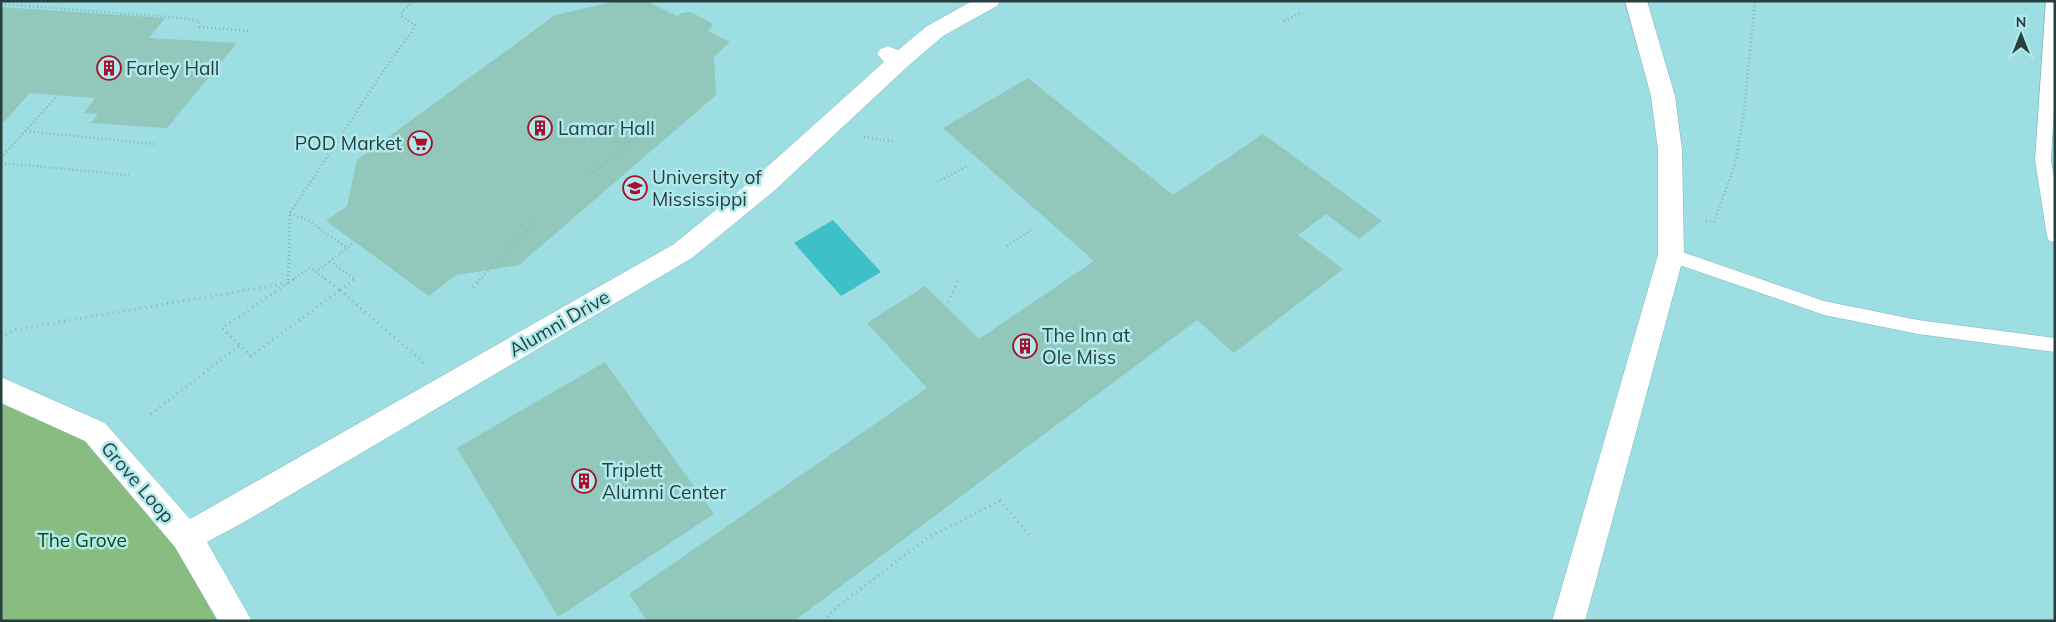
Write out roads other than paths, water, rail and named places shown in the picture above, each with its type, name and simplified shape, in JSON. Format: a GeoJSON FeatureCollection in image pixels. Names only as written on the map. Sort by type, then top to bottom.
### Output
{"type":"FeatureCollection","features":[{"type":"Feature","properties":{"kind":"street","name":"Alumni Drive"},"geometry":{"type":"LineString","coordinates":[[186,538],[683,251],[764,184],[894,57],[935,31],[989,1]]}},
{"type":"Feature","properties":{"kind":"street"},"geometry":{"type":"LineString","coordinates":[[1568,621],[1671,255],[1685,216],[1670,150],[1663,96],[1636,1]]}},
{"type":"Feature","properties":{"kind":"street","name":"Grove Loop"},"geometry":{"type":"LineString","coordinates":[[1,389],[95,432],[186,538],[236,621]]}},
{"type":"Feature","properties":{"kind":"lane"},"geometry":{"type":"LineString","coordinates":[[2053,1],[2043,160],[2055,236]]}},
{"type":"Feature","properties":{"kind":"lane"},"geometry":{"type":"LineString","coordinates":[[1671,255],[1824,308],[1918,327],[2055,345]]}},
{"type":"Feature","properties":{"kind":"place","name":"Farley Hall"},"geometry":{"type":"Point","coordinates":[109,68]}},
{"type":"Feature","properties":{"kind":"place","name":"Lamar Hall"},"geometry":{"type":"Point","coordinates":[540,128]}},
{"type":"Feature","properties":{"kind":"place","name":"POD Market"},"geometry":{"type":"Point","coordinates":[420,143]}},
{"type":"Feature","properties":{"kind":"place","name":"University of Mississippi"},"geometry":{"type":"Point","coordinates":[635,188]}},
{"type":"Feature","properties":{"kind":"place","name":"The Inn at Ole Miss"},"geometry":{"type":"Point","coordinates":[1025,346]}},
{"type":"Feature","properties":{"kind":"place","name":"Triplett Alumni Center"},"geometry":{"type":"Point","coordinates":[584,481]}},
{"type":"Feature","properties":{"kind":"park label","name":"The Grove"},"geometry":{"type":"Point","coordinates":[82,540]}}]}
